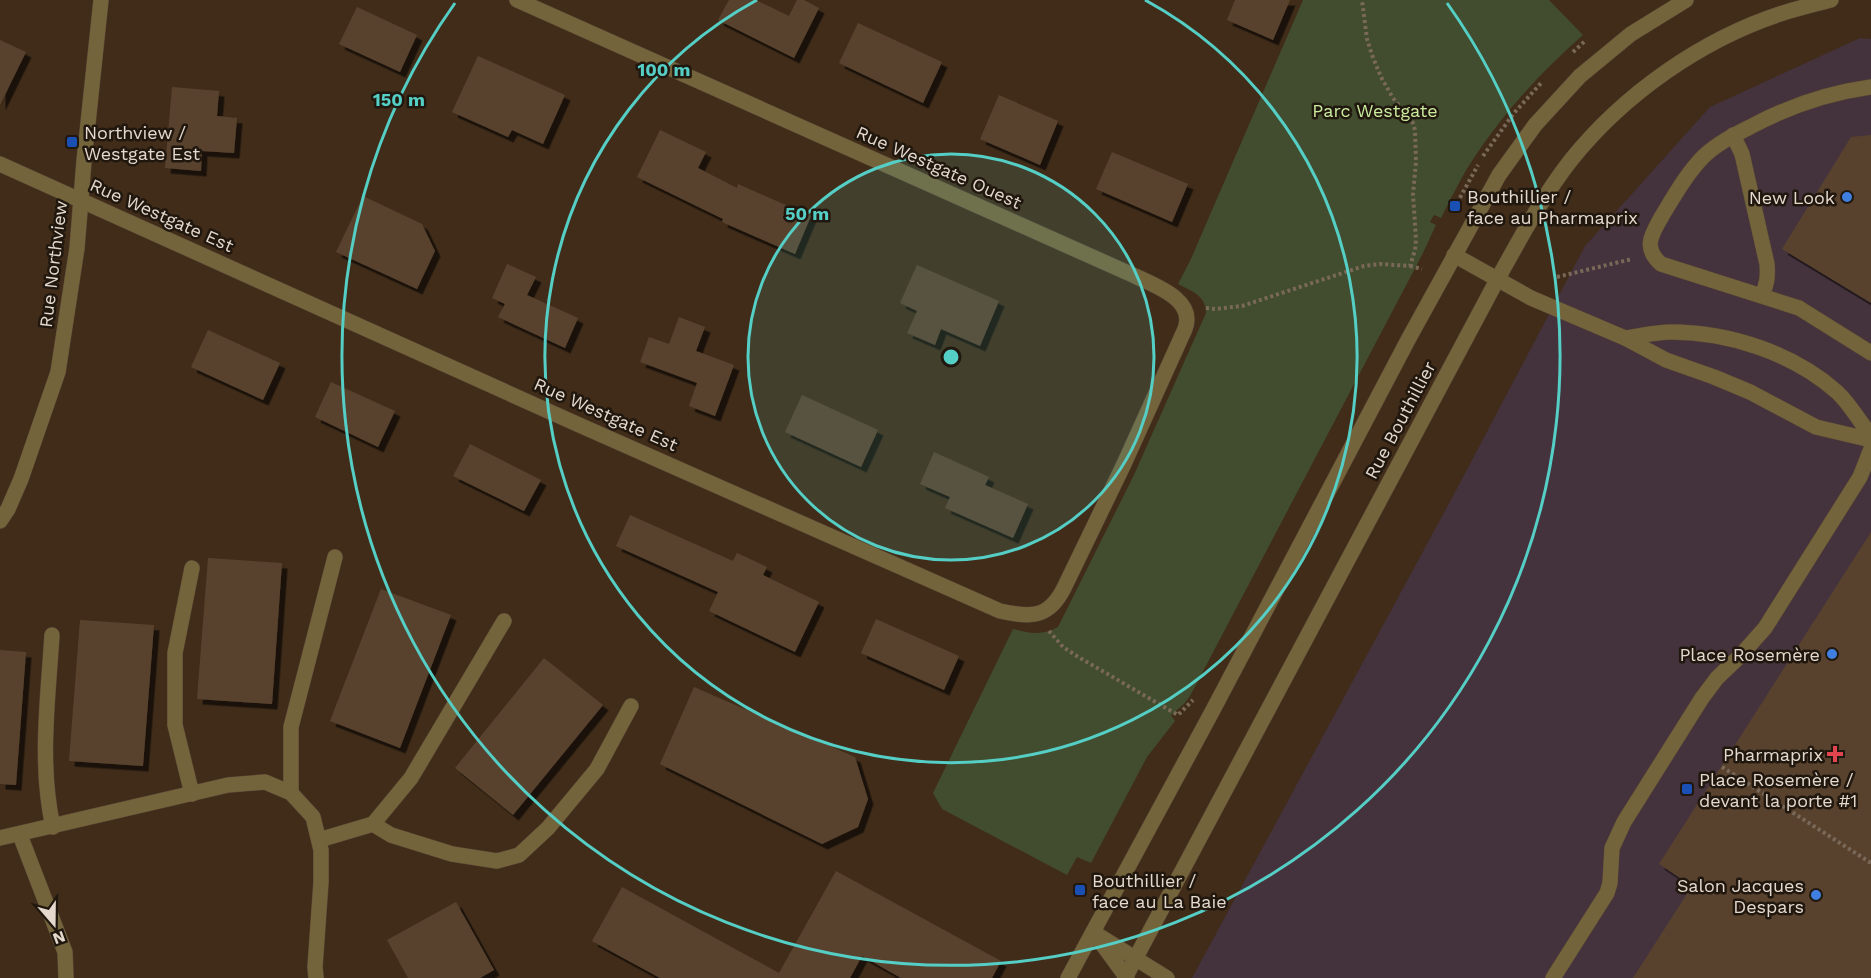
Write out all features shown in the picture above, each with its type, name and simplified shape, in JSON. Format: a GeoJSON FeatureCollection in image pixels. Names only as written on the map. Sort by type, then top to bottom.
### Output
{"type":"FeatureCollection","features":[{"type":"Feature","properties":{"kind":"street","name":"Rue Northview"},"geometry":{"type":"LineString","coordinates":[[0,521],[21,479],[58,372],[77,248],[101,0]]}},
{"type":"Feature","properties":{"kind":"street","name":"Rue Westgate Ouest"},"geometry":{"type":"LineString","coordinates":[[518,0],[1135,276],[1175,298],[1185,310],[1187,324],[1124,464]]}},
{"type":"Feature","properties":{"kind":"street","name":"Rue Bouthillier"},"geometry":{"type":"LineString","coordinates":[[1068,978],[1454,255],[1499,175],[1550,107],[1604,55],[1686,0]]}},
{"type":"Feature","properties":{"kind":"street","name":"Rue Bouthillier"},"geometry":{"type":"LineString","coordinates":[[1126,977],[1497,280],[1540,204],[1572,158],[1629,101],[1670,70],[1713,43],[1781,13],[1831,0]]}},
{"type":"Feature","properties":{"kind":"street"},"geometry":{"type":"LineString","coordinates":[[1871,87],[1825,96],[1798,105],[1733,135],[1715,147],[1700,161],[1676,193],[1653,231],[1650,245],[1657,261],[1668,267],[1780,301],[1812,315],[1871,353]]}},
{"type":"Feature","properties":{"kind":"street"},"geometry":{"type":"LineString","coordinates":[[1733,135],[1742,154],[1767,264],[1767,285],[1762,296]]}},
{"type":"Feature","properties":{"kind":"street","name":"Rue Westgate Est"},"geometry":{"type":"LineString","coordinates":[[0,164],[566,419],[1000,611],[1013,614],[1038,614],[1052,607],[1124,464]]}},
{"type":"Feature","properties":{"kind":"street"},"geometry":{"type":"LineString","coordinates":[[1454,255],[1531,298],[1625,338],[1666,360],[1750,392],[1816,427],[1871,438]]}},
{"type":"Feature","properties":{"kind":"street"},"geometry":{"type":"LineString","coordinates":[[1625,338],[1670,332],[1727,339],[1765,350],[1809,372],[1839,394],[1871,438]]}},
{"type":"Feature","properties":{"kind":"street"},"geometry":{"type":"LineString","coordinates":[[1553,978],[1607,893],[1610,883],[1612,848],[1624,822],[1702,698],[1717,678],[1740,657],[1765,628],[1860,477],[1871,449]]}},
{"type":"Feature","properties":{"kind":"street"},"geometry":{"type":"LineString","coordinates":[[291,793],[291,727],[335,557]]}},
{"type":"Feature","properties":{"kind":"street"},"geometry":{"type":"LineString","coordinates":[[192,568],[175,653],[175,725],[192,794]]}},
{"type":"Feature","properties":{"kind":"street"},"geometry":{"type":"LineString","coordinates":[[319,840],[373,824],[411,778],[504,621]]}},
{"type":"Feature","properties":{"kind":"street"},"geometry":{"type":"LineString","coordinates":[[52,636],[45,754],[47,803],[53,827]]}},
{"type":"Feature","properties":{"kind":"street"},"geometry":{"type":"LineString","coordinates":[[373,824],[391,836],[452,854],[498,861],[519,855],[549,828],[597,769],[631,706]]}},
{"type":"Feature","properties":{"kind":"street"},"geometry":{"type":"LineString","coordinates":[[0,838],[228,785],[265,782],[291,793],[313,816],[321,850],[316,978]]}},
{"type":"Feature","properties":{"kind":"street"},"geometry":{"type":"LineString","coordinates":[[20,835],[64,952],[66,978]]}},
{"type":"Feature","properties":{"kind":"street"},"geometry":{"type":"LineString","coordinates":[[1093,932],[1167,978]]}},
{"type":"Feature","properties":{"kind":"street"},"geometry":{"type":"LineString","coordinates":[[1093,932],[1126,977]]}},
{"type":"Feature","properties":{"kind":"path"},"geometry":{"type":"LineString","coordinates":[[1362,0],[1367,39],[1372,55],[1393,98],[1413,123],[1415,130],[1416,162],[1413,194],[1416,240],[1410,266]]}},
{"type":"Feature","properties":{"kind":"path"},"geometry":{"type":"LineString","coordinates":[[1557,276],[1618,263]]}},
{"type":"Feature","properties":{"kind":"path"},"geometry":{"type":"LineString","coordinates":[[1206,308],[1242,306],[1364,266],[1380,264],[1422,269]]}},
{"type":"Feature","properties":{"kind":"path"},"geometry":{"type":"LineString","coordinates":[[1052,635],[1063,647],[1080,658],[1178,715],[1194,699]]}},
{"type":"Feature","properties":{"kind":"path"},"geometry":{"type":"LineString","coordinates":[[1722,767],[1871,863]]}},
{"type":"Feature","properties":{"kind":"shaded area"},"geometry":{"type":"Polygon","coordinates":[[[1860,38],[1871,39],[1871,978],[1192,978],[1453,496],[1585,246],[1710,107],[1860,38]]]}},
{"type":"Feature","properties":{"kind":"green space","name":"Parc Westgate"},"geometry":{"type":"Polygon","coordinates":[[[1303,0],[1549,0],[1583,35],[1537,79],[1509,110],[1468,168],[1441,218],[1434,215],[1430,222],[1436,225],[1422,255],[1190,696],[1171,715],[1175,721],[1147,757],[1091,863],[1077,857],[1067,875],[942,809],[933,793],[1013,629],[1041,633],[1058,627],[1133,477],[1206,313],[1201,298],[1178,284],[1303,0]]]}},
{"type":"Feature","properties":{"kind":"building"},"geometry":{"type":"Polygon","coordinates":[[[729,0],[756,0],[789,16],[797,0],[804,0],[819,8],[794,58],[718,20],[729,0]]]}},
{"type":"Feature","properties":{"kind":"building"},"geometry":{"type":"Polygon","coordinates":[[[1235,0],[1290,0],[1273,40],[1227,20],[1235,0]]]}},
{"type":"Feature","properties":{"kind":"building"},"geometry":{"type":"Polygon","coordinates":[[[357,7],[417,35],[400,72],[339,44],[357,7]]]}},
{"type":"Feature","properties":{"kind":"building"},"geometry":{"type":"Polygon","coordinates":[[[858,23],[942,62],[923,103],[839,63],[858,23]]]}},
{"type":"Feature","properties":{"kind":"building"},"geometry":{"type":"Polygon","coordinates":[[[0,40],[26,52],[0,105],[0,40]]]}},
{"type":"Feature","properties":{"kind":"building"},"geometry":{"type":"Polygon","coordinates":[[[478,56],[565,95],[543,144],[512,130],[508,137],[452,112],[478,56]]]}},
{"type":"Feature","properties":{"kind":"building"},"geometry":{"type":"Polygon","coordinates":[[[172,87],[219,91],[217,116],[237,118],[234,153],[202,151],[201,171],[165,168],[172,87]]]}},
{"type":"Feature","properties":{"kind":"building"},"geometry":{"type":"Polygon","coordinates":[[[999,95],[1058,121],[1040,165],[980,139],[999,95]]]}},
{"type":"Feature","properties":{"kind":"building"},"geometry":{"type":"Polygon","coordinates":[[[660,130],[706,152],[698,168],[737,188],[738,184],[811,216],[795,254],[722,222],[723,219],[637,177],[660,130]]]}},
{"type":"Feature","properties":{"kind":"building"},"geometry":{"type":"Polygon","coordinates":[[[1871,135],[1871,303],[1782,249],[1851,137],[1871,135]]]}},
{"type":"Feature","properties":{"kind":"building"},"geometry":{"type":"Polygon","coordinates":[[[1112,152],[1188,184],[1172,222],[1096,189],[1112,152]]]}},
{"type":"Feature","properties":{"kind":"building"},"geometry":{"type":"Polygon","coordinates":[[[363,196],[422,224],[435,251],[417,289],[336,252],[363,196]]]}},
{"type":"Feature","properties":{"kind":"building"},"geometry":{"type":"Polygon","coordinates":[[[507,264],[536,277],[527,295],[578,318],[565,348],[498,317],[505,304],[492,298],[507,264]]]}},
{"type":"Feature","properties":{"kind":"building"},"geometry":{"type":"Polygon","coordinates":[[[917,265],[999,301],[980,346],[941,329],[935,345],[907,333],[917,311],[900,303],[917,265]]]}},
{"type":"Feature","properties":{"kind":"building"},"geometry":{"type":"Polygon","coordinates":[[[679,317],[705,327],[696,351],[734,365],[715,416],[689,406],[697,383],[640,362],[649,337],[669,344],[679,317]]]}},
{"type":"Feature","properties":{"kind":"building"},"geometry":{"type":"Polygon","coordinates":[[[208,330],[280,363],[263,400],[191,367],[208,330]]]}},
{"type":"Feature","properties":{"kind":"building"},"geometry":{"type":"Polygon","coordinates":[[[331,382],[395,411],[378,447],[315,417],[331,382]]]}},
{"type":"Feature","properties":{"kind":"building"},"geometry":{"type":"Polygon","coordinates":[[[802,395],[878,430],[861,467],[785,432],[802,395]]]}},
{"type":"Feature","properties":{"kind":"building"},"geometry":{"type":"Polygon","coordinates":[[[470,444],[541,480],[524,511],[453,476],[470,444]]]}},
{"type":"Feature","properties":{"kind":"building"},"geometry":{"type":"Polygon","coordinates":[[[934,452],[989,477],[985,485],[1028,504],[1013,538],[945,508],[950,497],[920,484],[934,452]]]}},
{"type":"Feature","properties":{"kind":"building"},"geometry":{"type":"Polygon","coordinates":[[[630,515],[733,561],[737,553],[767,567],[763,575],[819,602],[795,652],[709,611],[718,592],[616,546],[630,515]]]}},
{"type":"Feature","properties":{"kind":"building","name":"Place Rosemère"},"geometry":{"type":"Polygon","coordinates":[[[1871,532],[1871,978],[1633,978],[1692,886],[1659,864],[1871,532]]]}},
{"type":"Feature","properties":{"kind":"building"},"geometry":{"type":"Polygon","coordinates":[[[208,558],[282,563],[272,704],[197,699],[208,558]]]}},
{"type":"Feature","properties":{"kind":"building"},"geometry":{"type":"Polygon","coordinates":[[[381,589],[451,615],[400,748],[330,721],[381,589]]]}},
{"type":"Feature","properties":{"kind":"building"},"geometry":{"type":"Polygon","coordinates":[[[876,619],[959,656],[944,690],[861,653],[876,619]]]}},
{"type":"Feature","properties":{"kind":"building"},"geometry":{"type":"Polygon","coordinates":[[[80,620],[154,625],[143,766],[69,761],[80,620]]]}},
{"type":"Feature","properties":{"kind":"building"},"geometry":{"type":"Polygon","coordinates":[[[0,650],[26,652],[16,785],[0,784],[0,650]]]}},
{"type":"Feature","properties":{"kind":"building"},"geometry":{"type":"Polygon","coordinates":[[[544,658],[603,705],[513,815],[455,768],[544,658]]]}},
{"type":"Feature","properties":{"kind":"building"},"geometry":{"type":"Polygon","coordinates":[[[694,687],[855,757],[868,799],[858,827],[822,844],[660,764],[694,687]]]}},
{"type":"Feature","properties":{"kind":"building"},"geometry":{"type":"Polygon","coordinates":[[[836,871],[1001,961],[992,978],[901,978],[862,956],[850,978],[660,978],[592,941],[622,887],[779,973],[836,871]]]}},
{"type":"Feature","properties":{"kind":"building"},"geometry":{"type":"Polygon","coordinates":[[[456,902],[494,970],[480,978],[408,978],[387,940],[456,902]]]}},
{"type":"Feature","properties":{"kind":"place","name":"Northview / Westgate Est"},"geometry":{"type":"Point","coordinates":[72,142]}},
{"type":"Feature","properties":{"kind":"place","name":"New Look"},"geometry":{"type":"Point","coordinates":[1847,197]}},
{"type":"Feature","properties":{"kind":"place","name":"Bouthillier / face au Pharmaprix"},"geometry":{"type":"Point","coordinates":[1455,206]}},
{"type":"Feature","properties":{"kind":"place","name":"Place Rosemère"},"geometry":{"type":"Point","coordinates":[1832,654]}},
{"type":"Feature","properties":{"kind":"place","name":"Pharmaprix"},"geometry":{"type":"Point","coordinates":[1835,754]}},
{"type":"Feature","properties":{"kind":"place","name":"Place Rosemère / devant la porte #1"},"geometry":{"type":"Point","coordinates":[1687,789]}},
{"type":"Feature","properties":{"kind":"place","name":"Bouthillier / face au La Baie"},"geometry":{"type":"Point","coordinates":[1080,890]}},
{"type":"Feature","properties":{"kind":"place","name":"Salon Jacques Despars"},"geometry":{"type":"Point","coordinates":[1816,895]}}]}
